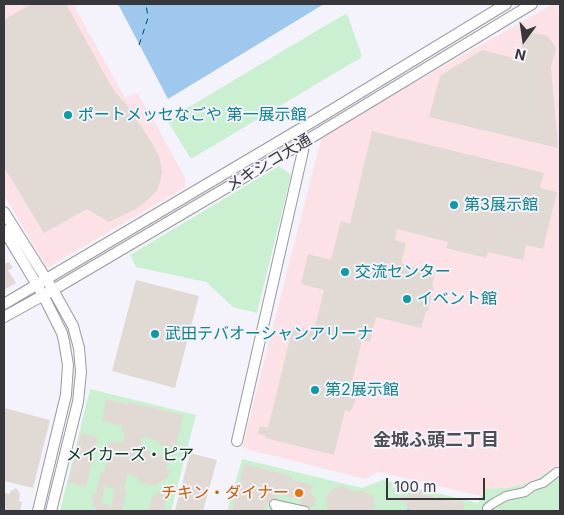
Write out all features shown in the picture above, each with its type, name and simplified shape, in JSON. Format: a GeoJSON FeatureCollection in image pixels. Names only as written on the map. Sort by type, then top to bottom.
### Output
{"type":"FeatureCollection","features":[{"type":"Feature","properties":{"kind":"street","name":"メキシコ大通"},"geometry":{"type":"LineString","coordinates":[[4,304],[317,119],[506,4]]}},
{"type":"Feature","properties":{"kind":"street","name":"メキシコ大通"},"geometry":{"type":"LineString","coordinates":[[4,317],[304,142],[532,4]]}},
{"type":"Feature","properties":{"kind":"street"},"geometry":{"type":"LineString","coordinates":[[237,441],[304,142]]}},
{"type":"Feature","properties":{"kind":"street"},"geometry":{"type":"LineString","coordinates":[[4,212],[41,282],[42,295],[62,333],[68,365],[66,395],[38,511]]}},
{"type":"Feature","properties":{"kind":"street"},"geometry":{"type":"LineString","coordinates":[[4,230],[41,282],[53,290],[73,326],[79,348],[81,372],[78,402],[51,511]]}},
{"type":"Feature","properties":{"kind":"street"},"geometry":{"type":"LineString","coordinates":[[486,511],[492,504],[506,496],[525,492],[533,486],[543,483],[557,472]]}},
{"type":"Feature","properties":{"kind":"street"},"geometry":{"type":"LineString","coordinates":[[277,511],[274,504],[305,511]]}},
{"type":"Feature","properties":{"kind":"shaded area","name":"ポートメッセなごや 第一展示館"},"geometry":{"type":"Polygon","coordinates":[[[4,4],[18,4],[19,6],[24,4],[73,4],[125,98],[137,93],[186,180],[184,188],[47,268],[4,195],[4,4]]]}},
{"type":"Feature","properties":{"kind":"shaded area"},"geometry":{"type":"Polygon","coordinates":[[[553,4],[558,4],[560,36],[560,467],[554,468],[533,481],[508,488],[485,489],[481,496],[378,472],[365,479],[242,448],[322,135],[553,4]]]}},
{"type":"Feature","properties":{"kind":"green space"},"geometry":{"type":"Polygon","coordinates":[[[345,14],[348,16],[362,57],[191,159],[167,120],[345,14]]]}},
{"type":"Feature","properties":{"kind":"green space"},"geometry":{"type":"Polygon","coordinates":[[[279,166],[291,175],[257,313],[233,307],[206,282],[136,267],[130,255],[279,166]]]}},
{"type":"Feature","properties":{"kind":"green space","name":"メイカーズ・ピア"},"geometry":{"type":"Polygon","coordinates":[[[90,389],[196,415],[171,511],[60,511],[90,389]]]}},
{"type":"Feature","properties":{"kind":"green space"},"geometry":{"type":"Polygon","coordinates":[[[242,459],[362,488],[383,480],[478,503],[485,489],[508,488],[533,481],[554,468],[560,467],[560,511],[227,511],[242,459]]]}},
{"type":"Feature","properties":{"kind":"water"},"geometry":{"type":"Polygon","coordinates":[[[118,4],[324,4],[168,99],[118,4]]]}},
{"type":"Feature","properties":{"kind":"building","name":"ポートメッセなごや 第一展示館"},"geometry":{"type":"Polygon","coordinates":[[[31,4],[66,4],[115,92],[125,103],[159,156],[162,172],[157,190],[149,199],[134,210],[109,222],[87,209],[44,233],[4,167],[4,20],[31,4]]]}},
{"type":"Feature","properties":{"kind":"building"},"geometry":{"type":"Polygon","coordinates":[[[535,33],[547,36],[556,49],[551,67],[558,148],[429,117],[440,76],[482,50],[518,59],[523,41],[535,33]]]}},
{"type":"Feature","properties":{"kind":"building"},"geometry":{"type":"Polygon","coordinates":[[[372,131],[544,173],[540,188],[557,192],[543,249],[526,245],[523,260],[488,252],[486,258],[446,248],[448,242],[397,229],[395,240],[406,243],[401,263],[435,272],[432,286],[434,287],[428,311],[426,311],[421,328],[376,317],[370,342],[362,340],[350,390],[355,391],[355,403],[350,412],[345,410],[334,455],[265,438],[266,436],[258,434],[260,426],[268,428],[293,326],[314,331],[324,290],[301,284],[308,254],[331,260],[341,221],[350,224],[372,131]]]}},
{"type":"Feature","properties":{"kind":"building"},"geometry":{"type":"Polygon","coordinates":[[[9,262],[13,268],[8,270],[16,283],[4,290],[4,264],[9,262]]]}},
{"type":"Feature","properties":{"kind":"building","name":"武田テバオーシャンアリーナ"},"geometry":{"type":"Polygon","coordinates":[[[136,280],[199,296],[175,388],[112,371],[136,280]]]}},
{"type":"Feature","properties":{"kind":"building"},"geometry":{"type":"Polygon","coordinates":[[[106,399],[128,404],[128,402],[183,415],[176,448],[158,444],[159,441],[142,437],[140,449],[169,457],[166,470],[170,470],[168,477],[155,486],[138,482],[139,477],[127,475],[124,490],[127,490],[122,511],[97,511],[93,505],[93,493],[96,493],[101,471],[104,472],[109,443],[114,441],[123,443],[125,433],[121,432],[123,426],[102,421],[106,399]],[[105,486],[101,503],[111,506],[115,489],[105,486]]]}},
{"type":"Feature","properties":{"kind":"building"},"geometry":{"type":"Polygon","coordinates":[[[4,408],[50,420],[33,488],[4,481],[4,408]]]}},
{"type":"Feature","properties":{"kind":"building"},"geometry":{"type":"Polygon","coordinates":[[[81,433],[98,437],[86,487],[68,483],[81,433]]]}},
{"type":"Feature","properties":{"kind":"building"},"geometry":{"type":"Polygon","coordinates":[[[190,453],[217,460],[203,511],[175,511],[190,453]]]}},
{"type":"Feature","properties":{"kind":"building"},"geometry":{"type":"Polygon","coordinates":[[[244,464],[292,476],[292,480],[313,485],[311,493],[316,499],[314,506],[310,508],[301,504],[301,500],[278,494],[277,499],[270,500],[265,506],[264,511],[232,511],[244,464]]]}},
{"type":"Feature","properties":{"kind":"building"},"geometry":{"type":"Polygon","coordinates":[[[342,486],[353,491],[363,491],[373,496],[375,506],[373,511],[330,511],[327,508],[326,498],[332,489],[342,486]]]}},
{"type":"Feature","properties":{"kind":"building"},"geometry":{"type":"Polygon","coordinates":[[[16,488],[20,493],[19,501],[22,502],[20,511],[4,511],[4,493],[9,494],[16,488]]]}},
{"type":"Feature","properties":{"kind":"building"},"geometry":{"type":"Polygon","coordinates":[[[163,489],[168,491],[164,511],[149,511],[152,497],[163,489]]]}},
{"type":"Feature","properties":{"kind":"building"},"geometry":{"type":"Polygon","coordinates":[[[416,490],[422,492],[422,494],[438,498],[438,496],[464,502],[463,511],[445,509],[444,511],[418,511],[406,508],[407,503],[400,501],[401,495],[409,497],[410,492],[415,493],[416,490]]]}},
{"type":"Feature","properties":{"kind":"waterway"},"geometry":{"type":"LineString","coordinates":[[407,511],[410,508]]}},
{"type":"Feature","properties":{"kind":"ferry route"},"geometry":{"type":"LineString","coordinates":[[139,45],[148,18],[146,4]]}},
{"type":"Feature","properties":{"kind":"place","name":"ポートメッセなごや 第一展示館"},"geometry":{"type":"Point","coordinates":[68,115]}},
{"type":"Feature","properties":{"kind":"place","name":"第3展示館"},"geometry":{"type":"Point","coordinates":[454,205]}},
{"type":"Feature","properties":{"kind":"place","name":"交流センター"},"geometry":{"type":"Point","coordinates":[345,272]}},
{"type":"Feature","properties":{"kind":"place","name":"イベント館"},"geometry":{"type":"Point","coordinates":[407,299]}},
{"type":"Feature","properties":{"kind":"place","name":"武田テバオーシャンアリーナ"},"geometry":{"type":"Point","coordinates":[155,334]}},
{"type":"Feature","properties":{"kind":"place","name":"第2展示館"},"geometry":{"type":"Point","coordinates":[315,390]}},
{"type":"Feature","properties":{"kind":"place","name":"チキン・ダイナー"},"geometry":{"type":"Point","coordinates":[299,493]}},
{"type":"Feature","properties":{"kind":"district","name":"金城ふ頭二丁目"},"geometry":{"type":"Point","coordinates":[436,441]}}]}
